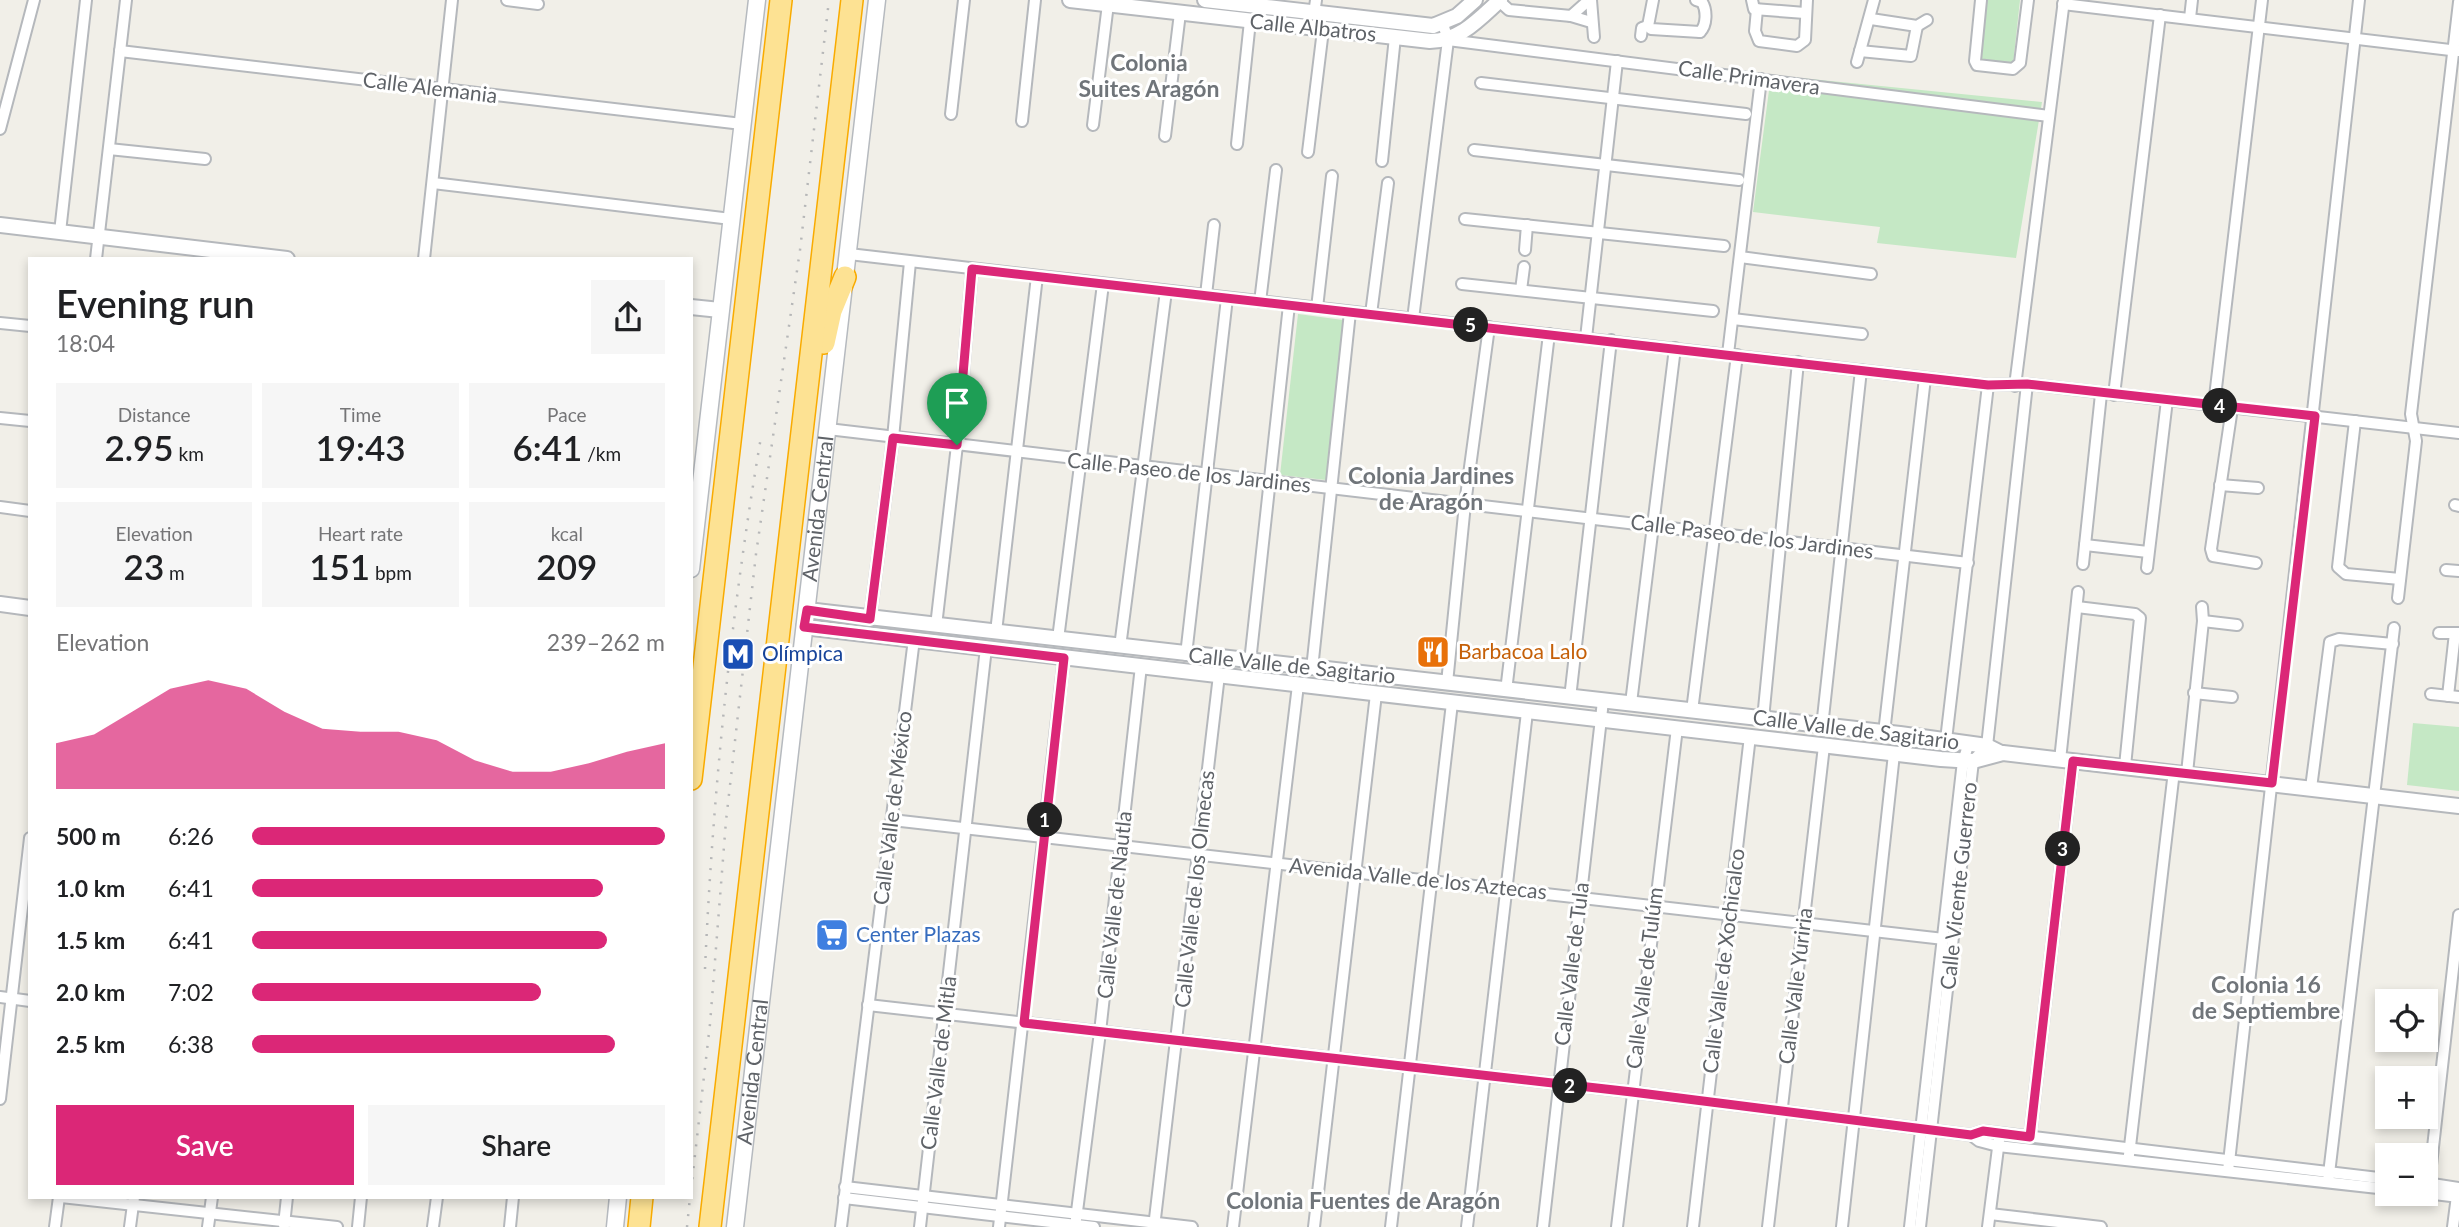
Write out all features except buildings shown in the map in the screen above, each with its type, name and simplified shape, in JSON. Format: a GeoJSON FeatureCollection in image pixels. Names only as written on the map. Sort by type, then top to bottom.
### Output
{"type":"FeatureCollection","features":[{"type":"Feature","properties":{"kind":"highway"},"geometry":{"type":"LineString","coordinates":[[693,762],[781,0]]}},
{"type":"Feature","properties":{"kind":"highway","name":"Avenida Central"},"geometry":{"type":"LineString","coordinates":[[710,1227],[852,0]]}},
{"type":"Feature","properties":{"kind":"highway"},"geometry":{"type":"LineString","coordinates":[[805,405],[831,311],[845,277]]}},
{"type":"Feature","properties":{"kind":"highway"},"geometry":{"type":"LineString","coordinates":[[639,1227],[642,1199]]}},
{"type":"Feature","properties":{"kind":"main road"},"geometry":{"type":"LineString","coordinates":[[693,551],[757,0]]}},
{"type":"Feature","properties":{"kind":"main road","name":"Avenida Central"},"geometry":{"type":"LineString","coordinates":[[735,1227],[878,0]]}},
{"type":"Feature","properties":{"kind":"main road"},"geometry":{"type":"LineString","coordinates":[[615,1227],[618,1199]]}},
{"type":"Feature","properties":{"kind":"street"},"geometry":{"type":"LineString","coordinates":[[0,129],[34,0]]}},
{"type":"Feature","properties":{"kind":"street"},"geometry":{"type":"LineString","coordinates":[[60,232],[86,0]]}},
{"type":"Feature","properties":{"kind":"street"},"geometry":{"type":"LineString","coordinates":[[96,257],[125,0]]}},
{"type":"Feature","properties":{"kind":"street"},"geometry":{"type":"LineString","coordinates":[[424,257],[452,0]]}},
{"type":"Feature","properties":{"kind":"street"},"geometry":{"type":"LineString","coordinates":[[507,0],[538,4]]}},
{"type":"Feature","properties":{"kind":"street"},"geometry":{"type":"LineString","coordinates":[[951,114],[964,0]]}},
{"type":"Feature","properties":{"kind":"street"},"geometry":{"type":"LineString","coordinates":[[1022,121],[1035,0]]}},
{"type":"Feature","properties":{"kind":"street","name":"Calle Albatros"},"geometry":{"type":"LineString","coordinates":[[1070,0],[1180,13],[1315,7],[1426,26],[1443,24]]}},
{"type":"Feature","properties":{"kind":"street","name":"Calle Albatros"},"geometry":{"type":"LineString","coordinates":[[1205,0],[1251,9],[1323,30],[1448,40]]}},
{"type":"Feature","properties":{"kind":"street"},"geometry":{"type":"LineString","coordinates":[[1413,319],[1448,40],[1443,24],[1475,0]]}},
{"type":"Feature","properties":{"kind":"street"},"geometry":{"type":"LineString","coordinates":[[1571,16],[1590,0]]}},
{"type":"Feature","properties":{"kind":"street"},"geometry":{"type":"LineString","coordinates":[[1590,0],[1594,37]]}},
{"type":"Feature","properties":{"kind":"street"},"geometry":{"type":"LineString","coordinates":[[1648,26],[1653,0]]}},
{"type":"Feature","properties":{"kind":"street"},"geometry":{"type":"LineString","coordinates":[[1696,0],[1702,2],[1705,7],[1704,27],[1700,32],[1702,44]]}},
{"type":"Feature","properties":{"kind":"street"},"geometry":{"type":"LineString","coordinates":[[1805,13],[1754,5],[1755,31],[1759,41],[1797,46],[1805,40],[1807,0]]}},
{"type":"Feature","properties":{"kind":"street"},"geometry":{"type":"LineString","coordinates":[[1871,19],[1922,23],[1911,56],[1858,57],[1871,19],[1874,0]]}},
{"type":"Feature","properties":{"kind":"street"},"geometry":{"type":"LineString","coordinates":[[1981,0],[1975,61],[1978,65],[2010,69],[2020,63],[2028,0]]}},
{"type":"Feature","properties":{"kind":"street"},"geometry":{"type":"LineString","coordinates":[[2190,18],[2192,0]]}},
{"type":"Feature","properties":{"kind":"street"},"geometry":{"type":"LineString","coordinates":[[2214,405],[2262,0]]}},
{"type":"Feature","properties":{"kind":"street"},"geometry":{"type":"LineString","coordinates":[[2229,1166],[2315,416],[2359,0]]}},
{"type":"Feature","properties":{"kind":"street"},"geometry":{"type":"LineString","coordinates":[[1448,40],[1462,33],[1499,1],[1509,10],[1571,16],[1591,22]]}},
{"type":"Feature","properties":{"kind":"street"},"geometry":{"type":"LineString","coordinates":[[2015,386],[2064,2],[2125,5],[2160,15],[2456,51]]}},
{"type":"Feature","properties":{"kind":"street"},"geometry":{"type":"LineString","coordinates":[[2398,598],[2416,441],[2411,427],[2456,51],[2459,2]]}},
{"type":"Feature","properties":{"kind":"street"},"geometry":{"type":"LineString","coordinates":[[1093,125],[1108,4]]}},
{"type":"Feature","properties":{"kind":"street"},"geometry":{"type":"LineString","coordinates":[[1237,144],[1251,9]]}},
{"type":"Feature","properties":{"kind":"street"},"geometry":{"type":"LineString","coordinates":[[1165,136],[1180,13]]}},
{"type":"Feature","properties":{"kind":"street"},"geometry":{"type":"LineString","coordinates":[[2114,395],[2160,15]]}},
{"type":"Feature","properties":{"kind":"street"},"geometry":{"type":"LineString","coordinates":[[1648,26],[1651,29],[1700,32]]}},
{"type":"Feature","properties":{"kind":"street"},"geometry":{"type":"LineString","coordinates":[[1641,36],[1642,28],[1648,26]]}},
{"type":"Feature","properties":{"kind":"street"},"geometry":{"type":"LineString","coordinates":[[1308,152],[1323,30]]}},
{"type":"Feature","properties":{"kind":"street"},"geometry":{"type":"LineString","coordinates":[[1382,161],[1395,37]]}},
{"type":"Feature","properties":{"kind":"street","name":"Calle Primavera"},"geometry":{"type":"LineString","coordinates":[[1448,40],[2049,116]]}},
{"type":"Feature","properties":{"kind":"street","name":"Calle Alemania"},"geometry":{"type":"LineString","coordinates":[[120,51],[742,124]]}},
{"type":"Feature","properties":{"kind":"street"},"geometry":{"type":"LineString","coordinates":[[1586,338],[1617,61]]}},
{"type":"Feature","properties":{"kind":"street"},"geometry":{"type":"LineString","coordinates":[[1692,711],[1716,533],[1733,355],[1733,319],[1761,79]]}},
{"type":"Feature","properties":{"kind":"street"},"geometry":{"type":"LineString","coordinates":[[1481,83],[1746,114]]}},
{"type":"Feature","properties":{"kind":"street"},"geometry":{"type":"LineString","coordinates":[[109,149],[205,159]]}},
{"type":"Feature","properties":{"kind":"street"},"geometry":{"type":"LineString","coordinates":[[1474,150],[1739,180]]}},
{"type":"Feature","properties":{"kind":"street"},"geometry":{"type":"LineString","coordinates":[[1260,302],[1276,170]]}},
{"type":"Feature","properties":{"kind":"street"},"geometry":{"type":"LineString","coordinates":[[1317,308],[1332,176]]}},
{"type":"Feature","properties":{"kind":"street"},"geometry":{"type":"LineString","coordinates":[[433,183],[730,219]]}},
{"type":"Feature","properties":{"kind":"street"},"geometry":{"type":"LineString","coordinates":[[1371,314],[1388,183]]}},
{"type":"Feature","properties":{"kind":"street"},"geometry":{"type":"LineString","coordinates":[[1465,219],[1724,246]]}},
{"type":"Feature","properties":{"kind":"street"},"geometry":{"type":"LineString","coordinates":[[0,225],[99,236],[197,254],[251,257]]}},
{"type":"Feature","properties":{"kind":"street"},"geometry":{"type":"LineString","coordinates":[[1206,295],[1214,225]]}},
{"type":"Feature","properties":{"kind":"street"},"geometry":{"type":"LineString","coordinates":[[1525,250],[1527,225]]}},
{"type":"Feature","properties":{"kind":"street"},"geometry":{"type":"LineString","coordinates":[[849,254],[1988,385],[2027,384],[2459,433]]}},
{"type":"Feature","properties":{"kind":"street"},"geometry":{"type":"LineString","coordinates":[[1740,257],[1871,274]]}},
{"type":"Feature","properties":{"kind":"street"},"geometry":{"type":"LineString","coordinates":[[870,619],[893,438],[910,262]]}},
{"type":"Feature","properties":{"kind":"street"},"geometry":{"type":"LineString","coordinates":[[1521,290],[1524,267]]}},
{"type":"Feature","properties":{"kind":"street"},"geometry":{"type":"LineString","coordinates":[[936,626],[957,445],[972,269]]}},
{"type":"Feature","properties":{"kind":"street"},"geometry":{"type":"LineString","coordinates":[[996,632],[1037,276]]}},
{"type":"Feature","properties":{"kind":"street"},"geometry":{"type":"LineString","coordinates":[[1058,639],[1103,284]]}},
{"type":"Feature","properties":{"kind":"street"},"geometry":{"type":"LineString","coordinates":[[1462,284],[1713,312]]}},
{"type":"Feature","properties":{"kind":"street"},"geometry":{"type":"LineString","coordinates":[[1120,647],[1166,291]]}},
{"type":"Feature","properties":{"kind":"street"},"geometry":{"type":"LineString","coordinates":[[1186,655],[1227,298]]}},
{"type":"Feature","properties":{"kind":"street"},"geometry":{"type":"LineString","coordinates":[[1250,662],[1289,305]]}},
{"type":"Feature","properties":{"kind":"street"},"geometry":{"type":"LineString","coordinates":[[693,307],[720,310]]}},
{"type":"Feature","properties":{"kind":"street"},"geometry":{"type":"LineString","coordinates":[[1312,668],[1350,312]]}},
{"type":"Feature","properties":{"kind":"street"},"geometry":{"type":"LineString","coordinates":[[1733,319],[1862,334]]}},
{"type":"Feature","properties":{"kind":"street"},"geometry":{"type":"LineString","coordinates":[[0,323],[28,326]]}},
{"type":"Feature","properties":{"kind":"street"},"geometry":{"type":"LineString","coordinates":[[1447,683],[1465,504],[1489,327]]}},
{"type":"Feature","properties":{"kind":"street"},"geometry":{"type":"LineString","coordinates":[[1506,691],[1549,334]]}},
{"type":"Feature","properties":{"kind":"street"},"geometry":{"type":"LineString","coordinates":[[1570,698],[1611,340]]}},
{"type":"Feature","properties":{"kind":"street"},"geometry":{"type":"LineString","coordinates":[[1631,703],[1675,348]]}},
{"type":"Feature","properties":{"kind":"street"},"geometry":{"type":"LineString","coordinates":[[1763,719],[1798,362]]}},
{"type":"Feature","properties":{"kind":"street"},"geometry":{"type":"LineString","coordinates":[[1822,727],[1861,370]]}},
{"type":"Feature","properties":{"kind":"street"},"geometry":{"type":"LineString","coordinates":[[1884,733],[1925,377]]}},
{"type":"Feature","properties":{"kind":"street"},"geometry":{"type":"LineString","coordinates":[[1987,746],[2027,384]]}},
{"type":"Feature","properties":{"kind":"street"},"geometry":{"type":"LineString","coordinates":[[1946,740],[1988,385]]}},
{"type":"Feature","properties":{"kind":"street"},"geometry":{"type":"LineString","coordinates":[[2083,564],[2101,394]]}},
{"type":"Feature","properties":{"kind":"street"},"geometry":{"type":"LineString","coordinates":[[2147,568],[2167,400]]}},
{"type":"Feature","properties":{"kind":"street"},"geometry":{"type":"LineString","coordinates":[[2232,408],[2211,549],[2213,556],[2256,563]]}},
{"type":"Feature","properties":{"kind":"street"},"geometry":{"type":"LineString","coordinates":[[0,418],[28,421]]}},
{"type":"Feature","properties":{"kind":"street"},"geometry":{"type":"LineString","coordinates":[[2355,421],[2338,567],[2346,574],[2400,579]]}},
{"type":"Feature","properties":{"kind":"street","name":"Calle Paseo de los Jardines"},"geometry":{"type":"LineString","coordinates":[[828,429],[1018,454],[1968,563]]}},
{"type":"Feature","properties":{"kind":"street"},"geometry":{"type":"LineString","coordinates":[[2220,485],[2258,488]]}},
{"type":"Feature","properties":{"kind":"street"},"geometry":{"type":"LineString","coordinates":[[0,508],[28,511]]}},
{"type":"Feature","properties":{"kind":"street"},"geometry":{"type":"LineString","coordinates":[[2085,545],[2148,552]]}},
{"type":"Feature","properties":{"kind":"street"},"geometry":{"type":"LineString","coordinates":[[2446,570],[2459,571]]}},
{"type":"Feature","properties":{"kind":"street"},"geometry":{"type":"LineString","coordinates":[[2030,1137],[2066,760],[2078,592]]}},
{"type":"Feature","properties":{"kind":"street"},"geometry":{"type":"LineString","coordinates":[[0,604],[28,608]]}},
{"type":"Feature","properties":{"kind":"street"},"geometry":{"type":"LineString","coordinates":[[2077,607],[2135,614],[2140,618],[2125,766]]}},
{"type":"Feature","properties":{"kind":"street"},"geometry":{"type":"LineString","coordinates":[[2129,1154],[2180,772],[2194,693],[2203,621],[2202,607]]}},
{"type":"Feature","properties":{"kind":"street","name":"Calle Valle de Sagitario"},"geometry":{"type":"LineString","coordinates":[[807,610],[1946,740],[1987,746],[2003,753]]}},
{"type":"Feature","properties":{"kind":"street"},"geometry":{"type":"LineString","coordinates":[[2203,621],[2237,625]]}},
{"type":"Feature","properties":{"kind":"street","name":"Calle Valle de Sagitario"},"geometry":{"type":"LineString","coordinates":[[804,627],[1968,761]]}},
{"type":"Feature","properties":{"kind":"street"},"geometry":{"type":"LineString","coordinates":[[2328,1177],[2394,628]]}},
{"type":"Feature","properties":{"kind":"street"},"geometry":{"type":"LineString","coordinates":[[2431,694],[2454,697],[2457,633],[2439,633]]}},
{"type":"Feature","properties":{"kind":"street","name":"Calle Valle de México"},"geometry":{"type":"LineString","coordinates":[[841,1227],[914,639]]}},
{"type":"Feature","properties":{"kind":"street"},"geometry":{"type":"LineString","coordinates":[[2311,788],[2329,642],[2336,639],[2393,644]]}},
{"type":"Feature","properties":{"kind":"street","name":"Calle Valle de Mitla"},"geometry":{"type":"LineString","coordinates":[[920,1227],[986,648]]}},
{"type":"Feature","properties":{"kind":"street"},"geometry":{"type":"LineString","coordinates":[[1000,1215],[1064,658]]}},
{"type":"Feature","properties":{"kind":"street","name":"Calle Valle de Nautla"},"geometry":{"type":"LineString","coordinates":[[1076,1222],[1141,666]]}},
{"type":"Feature","properties":{"kind":"street","name":"Calle Valle de los Olmecas"},"geometry":{"type":"LineString","coordinates":[[1154,1225],[1178,1041],[1219,675]]}},
{"type":"Feature","properties":{"kind":"street"},"geometry":{"type":"LineString","coordinates":[[1233,1227],[1298,685]]}},
{"type":"Feature","properties":{"kind":"street"},"geometry":{"type":"LineString","coordinates":[[2194,693],[2232,697]]}},
{"type":"Feature","properties":{"kind":"street"},"geometry":{"type":"LineString","coordinates":[[1314,1227],[1376,694]]}},
{"type":"Feature","properties":{"kind":"street","name":"Calle Valle de Tula"},"geometry":{"type":"LineString","coordinates":[[1543,1227],[1603,701]]}},
{"type":"Feature","properties":{"kind":"street"},"geometry":{"type":"LineString","coordinates":[[1391,1227],[1452,703]]}},
{"type":"Feature","properties":{"kind":"street"},"geometry":{"type":"LineString","coordinates":[[1467,1227],[1527,712]]}},
{"type":"Feature","properties":{"kind":"street","name":"Calle Valle de Tulúm"},"geometry":{"type":"LineString","coordinates":[[1618,1227],[1653,906],[1677,729]]}},
{"type":"Feature","properties":{"kind":"street","name":"Calle Valle de Xochicalco"},"geometry":{"type":"LineString","coordinates":[[1693,1227],[1751,736]]}},
{"type":"Feature","properties":{"kind":"street","name":"Calle Vicente Guerrero"},"geometry":{"type":"LineString","coordinates":[[1910,1227],[1926,1128],[1969,743]]}},
{"type":"Feature","properties":{"kind":"street","name":"Calle Valle Yuriria"},"geometry":{"type":"LineString","coordinates":[[1768,1227],[1824,746]]}},
{"type":"Feature","properties":{"kind":"street","name":"Calle Vicente Guerrero"},"geometry":{"type":"LineString","coordinates":[[1920,1227],[1926,1128],[1944,940],[1968,761],[1987,746]]}},
{"type":"Feature","properties":{"kind":"street"},"geometry":{"type":"LineString","coordinates":[[1968,761],[2003,753],[2459,806]]}},
{"type":"Feature","properties":{"kind":"street"},"geometry":{"type":"LineString","coordinates":[[1842,1227],[1894,754]]}},
{"type":"Feature","properties":{"kind":"street","name":"Avenida Valle de los Aztecas"},"geometry":{"type":"LineString","coordinates":[[891,820],[1121,844],[1944,940]]}},
{"type":"Feature","properties":{"kind":"street"},"geometry":{"type":"LineString","coordinates":[[0,1099],[5,998],[28,851]]}},
{"type":"Feature","properties":{"kind":"street"},"geometry":{"type":"LineString","coordinates":[[2431,1143],[2459,915]]}},
{"type":"Feature","properties":{"kind":"street"},"geometry":{"type":"LineString","coordinates":[[5,998],[28,1001]]}},
{"type":"Feature","properties":{"kind":"street"},"geometry":{"type":"LineString","coordinates":[[868,1005],[1632,1092],[1971,1135],[1983,1131],[2000,1133],[2129,1154],[2229,1166],[2328,1177],[2375,1179]]}},
{"type":"Feature","properties":{"kind":"street"},"geometry":{"type":"LineString","coordinates":[[1988,1227],[2000,1133]]}},
{"type":"Feature","properties":{"kind":"street"},"geometry":{"type":"LineString","coordinates":[[1971,1135],[1979,1141],[1998,1146],[2129,1154]]}},
{"type":"Feature","properties":{"kind":"street"},"geometry":{"type":"LineString","coordinates":[[2328,1177],[2375,1187]]}},
{"type":"Feature","properties":{"kind":"street"},"geometry":{"type":"LineString","coordinates":[[2438,1188],[2458,1192],[2453,1227]]}},
{"type":"Feature","properties":{"kind":"street"},"geometry":{"type":"LineString","coordinates":[[845,1192],[923,1200],[1000,1215],[1076,1222],[1192,1227]]}},
{"type":"Feature","properties":{"kind":"street"},"geometry":{"type":"LineString","coordinates":[[55,1227],[60,1199]]}},
{"type":"Feature","properties":{"kind":"street"},"geometry":{"type":"LineString","coordinates":[[96,1199],[133,1201],[284,1224],[337,1227]]}},
{"type":"Feature","properties":{"kind":"street"},"geometry":{"type":"LineString","coordinates":[[208,1227],[212,1199]]}},
{"type":"Feature","properties":{"kind":"street"},"geometry":{"type":"LineString","coordinates":[[284,1224],[287,1199]]}},
{"type":"Feature","properties":{"kind":"street"},"geometry":{"type":"LineString","coordinates":[[358,1227],[361,1199]]}},
{"type":"Feature","properties":{"kind":"street"},"geometry":{"type":"LineString","coordinates":[[433,1227],[437,1199]]}},
{"type":"Feature","properties":{"kind":"street"},"geometry":{"type":"LineString","coordinates":[[510,1227],[513,1199]]}},
{"type":"Feature","properties":{"kind":"street"},"geometry":{"type":"LineString","coordinates":[[130,1227],[133,1201]]}},
{"type":"Feature","properties":{"kind":"street"},"geometry":{"type":"LineString","coordinates":[[1990,1214],[2063,1225],[2101,1227]]}},
{"type":"Feature","properties":{"kind":"street"},"geometry":{"type":"LineString","coordinates":[[1076,1222],[1094,1227]]}},
{"type":"Feature","properties":{"kind":"green space"},"geometry":{"type":"Polygon","coordinates":[[[1982,0],[2020,0],[2013,65],[1976,61],[1982,0]]]}},
{"type":"Feature","properties":{"kind":"green space"},"geometry":{"type":"Polygon","coordinates":[[[1771,75],[2042,102],[2016,258],[1877,243],[1880,227],[1753,212],[1771,75]]]}},
{"type":"Feature","properties":{"kind":"green space"},"geometry":{"type":"Polygon","coordinates":[[[1298,314],[1343,320],[1326,480],[1280,475],[1298,314]]]}},
{"type":"Feature","properties":{"kind":"green space"},"geometry":{"type":"Polygon","coordinates":[[[2413,723],[2459,727],[2459,791],[2407,785],[2413,723]]]}},
{"type":"Feature","properties":{"kind":"railway"},"geometry":{"type":"LineString","coordinates":[[693,1173],[710,1024],[726,821],[756,554],[800,250],[829,0]]}},
{"type":"Feature","properties":{"kind":"railway"},"geometry":{"type":"LineString","coordinates":[[705,969],[713,835],[732,635],[761,437]]}},
{"type":"Feature","properties":{"kind":"railway"},"geometry":{"type":"LineString","coordinates":[[687,1227],[690,1199]]}},
{"type":"Feature","properties":{"kind":"place","name":"Barbacoa Lalo"},"geometry":{"type":"Point","coordinates":[1433,652]}},
{"type":"Feature","properties":{"kind":"place","name":"Olímpica"},"geometry":{"type":"Point","coordinates":[738,654]}},
{"type":"Feature","properties":{"kind":"place","name":"Center Plazas"},"geometry":{"type":"Point","coordinates":[832,935]}},
{"type":"Feature","properties":{"kind":"district","name":"Colonia Suites Aragón"},"geometry":{"type":"Point","coordinates":[1149,76]}},
{"type":"Feature","properties":{"kind":"district","name":"Colonia Jardines de Aragón"},"geometry":{"type":"Point","coordinates":[1431,489]}},
{"type":"Feature","properties":{"kind":"district","name":"Colonia 16 de Septiembre"},"geometry":{"type":"Point","coordinates":[2266,998]}},
{"type":"Feature","properties":{"kind":"district","name":"Colonia Fuentes de Aragón"},"geometry":{"type":"Point","coordinates":[1363,1201]}},
{"type":"Feature","properties":{"kind":"route"},"geometry":{"type":"LineString","coordinates":[[972,269],[2004,387],[2027,384],[2315,416],[2272,783],[2073,761],[2030,1137],[1983,1131],[1971,1135],[1632,1092],[1024,1023],[1064,658],[804,627],[807,610],[870,619],[893,438],[957,445],[972,269]]}}]}
